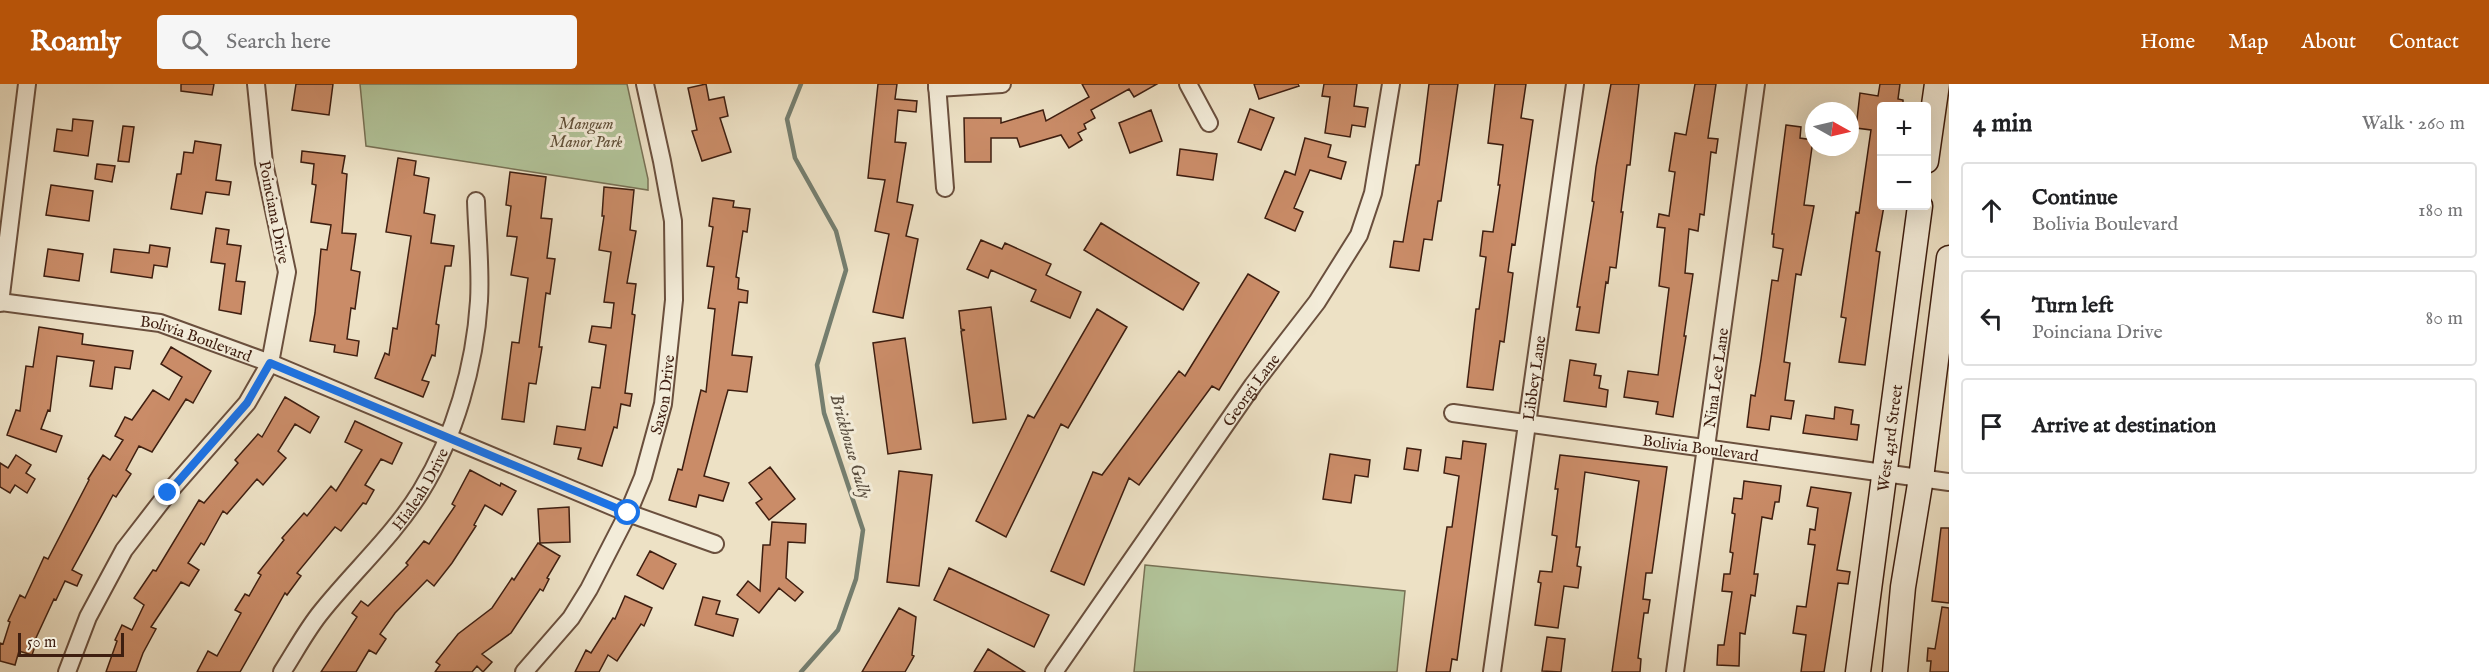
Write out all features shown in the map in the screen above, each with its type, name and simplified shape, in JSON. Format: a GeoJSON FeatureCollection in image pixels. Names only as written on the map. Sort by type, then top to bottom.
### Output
{"type":"FeatureCollection","features":[{"type":"Feature","properties":{"kind":"main road"},"geometry":{"type":"LineString","coordinates":[[1928,156],[1941,112],[1937,84]]}},
{"type":"Feature","properties":{"kind":"main road","name":"West 43rd Street"},"geometry":{"type":"LineString","coordinates":[[1858,672],[1919,210]]}},
{"type":"Feature","properties":{"kind":"main road"},"geometry":{"type":"LineString","coordinates":[[1895,672],[1903,587],[1921,478],[1949,258]]}},
{"type":"Feature","properties":{"kind":"street"},"geometry":{"type":"LineString","coordinates":[[0,302],[27,84]]}},
{"type":"Feature","properties":{"kind":"street","name":"Poinciana Drive"},"geometry":{"type":"LineString","coordinates":[[67,672],[88,617],[124,550],[168,493],[247,403],[270,363],[287,272],[264,164],[256,84]]}},
{"type":"Feature","properties":{"kind":"street","name":"Saxon Drive"},"geometry":{"type":"LineString","coordinates":[[524,672],[571,618],[589,589],[628,513],[643,477],[663,404],[674,300],[673,221],[645,84]]}},
{"type":"Feature","properties":{"kind":"street"},"geometry":{"type":"LineString","coordinates":[[945,188],[937,86],[1002,84]]}},
{"type":"Feature","properties":{"kind":"street"},"geometry":{"type":"LineString","coordinates":[[1188,84],[1209,123]]}},
{"type":"Feature","properties":{"kind":"street","name":"Georgi Lane"},"geometry":{"type":"LineString","coordinates":[[1054,672],[1253,385],[1317,302],[1359,235],[1373,193],[1391,84]]}},
{"type":"Feature","properties":{"kind":"street","name":"Libbey Lane"},"geometry":{"type":"LineString","coordinates":[[1492,672],[1575,84]]}},
{"type":"Feature","properties":{"kind":"street","name":"Nina Lee Lane"},"geometry":{"type":"LineString","coordinates":[[1675,672],[1756,84]]}},
{"type":"Feature","properties":{"kind":"street","name":"Hialeah Drive"},"geometry":{"type":"LineString","coordinates":[[282,672],[320,613],[407,511],[422,490],[448,436],[464,387],[474,343],[479,300],[476,201]]}},
{"type":"Feature","properties":{"kind":"street","name":"Bolivia Boulevard"},"geometry":{"type":"LineString","coordinates":[[0,302],[160,323],[270,363],[628,513],[715,544]]}},
{"type":"Feature","properties":{"kind":"street","name":"Bolivia Boulevard"},"geometry":{"type":"LineString","coordinates":[[1453,413],[1949,482]]}},
{"type":"Feature","properties":{"kind":"green space","name":"Mangum Manor Park"},"geometry":{"type":"Polygon","coordinates":[[[360,84],[627,84],[648,179],[648,190],[366,146],[360,84]]]}},
{"type":"Feature","properties":{"kind":"green space"},"geometry":{"type":"Polygon","coordinates":[[[1145,565],[1405,591],[1397,672],[1134,672],[1145,565]]]}},
{"type":"Feature","properties":{"kind":"building"},"geometry":{"type":"Polygon","coordinates":[[[181,84],[214,84],[212,95],[181,91],[181,84]]]}},
{"type":"Feature","properties":{"kind":"building"},"geometry":{"type":"Polygon","coordinates":[[[296,84],[333,84],[329,115],[292,110],[296,84]]]}},
{"type":"Feature","properties":{"kind":"building"},"geometry":{"type":"Polygon","coordinates":[[[706,84],[709,100],[724,97],[728,116],[720,118],[731,152],[702,161],[692,131],[697,130],[688,88],[706,84]]]}},
{"type":"Feature","properties":{"kind":"building"},"geometry":{"type":"Polygon","coordinates":[[[878,84],[897,84],[895,99],[917,101],[916,112],[898,110],[895,142],[906,143],[897,202],[913,205],[906,236],[918,239],[903,318],[873,312],[889,234],[875,231],[885,180],[868,178],[878,84]]]}},
{"type":"Feature","properties":{"kind":"building"},"geometry":{"type":"Polygon","coordinates":[[[1082,84],[1157,84],[1134,97],[1129,89],[1091,110],[1095,118],[1084,124],[1086,129],[1078,133],[1082,140],[1069,148],[1061,135],[1020,147],[1017,138],[991,138],[991,162],[965,162],[964,118],[1001,118],[1001,123],[1043,110],[1046,121],[1089,97],[1082,84]]]}},
{"type":"Feature","properties":{"kind":"building"},"geometry":{"type":"Polygon","coordinates":[[[1254,84],[1298,84],[1299,86],[1259,99],[1254,84]]]}},
{"type":"Feature","properties":{"kind":"building"},"geometry":{"type":"Polygon","coordinates":[[[1324,84],[1357,84],[1354,106],[1368,108],[1365,127],[1352,125],[1350,137],[1325,133],[1330,97],[1322,96],[1324,84]]]}},
{"type":"Feature","properties":{"kind":"building"},"geometry":{"type":"Polygon","coordinates":[[[1429,84],[1458,84],[1441,201],[1438,201],[1432,240],[1424,239],[1419,271],[1390,267],[1394,241],[1403,242],[1416,165],[1419,165],[1429,84]]]}},
{"type":"Feature","properties":{"kind":"building"},"geometry":{"type":"Polygon","coordinates":[[[1495,84],[1526,84],[1521,118],[1533,120],[1515,245],[1512,244],[1508,272],[1513,273],[1504,342],[1500,341],[1493,390],[1467,387],[1476,309],[1479,309],[1486,257],[1480,256],[1483,231],[1493,232],[1500,185],[1498,185],[1503,145],[1488,143],[1495,84]]]}},
{"type":"Feature","properties":{"kind":"building"},"geometry":{"type":"Polygon","coordinates":[[[1611,84],[1639,84],[1630,165],[1627,165],[1621,212],[1623,212],[1616,268],[1610,267],[1608,283],[1606,282],[1599,333],[1576,330],[1580,307],[1577,307],[1594,202],[1592,201],[1596,167],[1611,84]]]}},
{"type":"Feature","properties":{"kind":"building"},"geometry":{"type":"Polygon","coordinates":[[[1695,84],[1716,84],[1708,138],[1718,139],[1716,153],[1711,152],[1704,215],[1700,214],[1698,231],[1689,229],[1685,273],[1693,274],[1673,417],[1656,414],[1658,402],[1624,397],[1628,371],[1658,375],[1669,288],[1659,286],[1665,228],[1657,227],[1659,214],[1669,216],[1675,172],[1669,171],[1675,133],[1686,135],[1695,84]]]}},
{"type":"Feature","properties":{"kind":"building"},"geometry":{"type":"Polygon","coordinates":[[[1880,84],[1900,84],[1898,99],[1903,102],[1877,102],[1877,210],[1883,210],[1876,251],[1880,252],[1865,365],[1839,362],[1846,318],[1841,317],[1856,212],[1859,213],[1871,130],[1859,128],[1860,93],[1878,96],[1880,84]]]}},
{"type":"Feature","properties":{"kind":"building"},"geometry":{"type":"Polygon","coordinates":[[[1250,109],[1274,118],[1261,150],[1238,142],[1250,109]]]}},
{"type":"Feature","properties":{"kind":"building"},"geometry":{"type":"Polygon","coordinates":[[[1151,110],[1162,141],[1130,153],[1119,123],[1151,110]]]}},
{"type":"Feature","properties":{"kind":"building"},"geometry":{"type":"Polygon","coordinates":[[[73,119],[93,121],[88,156],[54,151],[57,129],[72,131],[73,119]]]}},
{"type":"Feature","properties":{"kind":"building"},"geometry":{"type":"Polygon","coordinates":[[[1786,125],[1801,127],[1800,138],[1805,139],[1805,156],[1811,156],[1804,205],[1814,206],[1801,275],[1796,274],[1784,362],[1790,363],[1785,400],[1794,401],[1791,419],[1771,416],[1769,430],[1747,427],[1751,395],[1755,396],[1772,280],[1778,281],[1783,249],[1773,247],[1774,234],[1772,234],[1786,125]]]}},
{"type":"Feature","properties":{"kind":"building"},"geometry":{"type":"Polygon","coordinates":[[[123,126],[134,127],[129,162],[118,161],[123,126]]]}},
{"type":"Feature","properties":{"kind":"building"},"geometry":{"type":"Polygon","coordinates":[[[1305,138],[1331,145],[1328,157],[1346,162],[1341,179],[1310,170],[1294,208],[1303,212],[1295,231],[1265,218],[1285,171],[1295,175],[1305,138]]]}},
{"type":"Feature","properties":{"kind":"building"},"geometry":{"type":"Polygon","coordinates":[[[195,141],[221,145],[216,180],[231,182],[229,195],[206,192],[202,214],[171,209],[177,174],[181,174],[184,152],[193,153],[195,141]]]}},
{"type":"Feature","properties":{"kind":"building"},"geometry":{"type":"Polygon","coordinates":[[[1180,149],[1217,154],[1213,180],[1177,175],[1180,149]]]}},
{"type":"Feature","properties":{"kind":"building"},"geometry":{"type":"Polygon","coordinates":[[[302,151],[345,156],[342,173],[347,174],[342,233],[356,234],[351,270],[360,272],[355,309],[351,308],[347,339],[359,341],[357,356],[334,352],[335,345],[310,341],[321,249],[327,250],[331,225],[311,222],[316,185],[312,184],[314,164],[301,162],[302,151]]]}},
{"type":"Feature","properties":{"kind":"building"},"geometry":{"type":"Polygon","coordinates":[[[398,158],[416,161],[414,175],[429,178],[424,213],[435,215],[431,243],[454,246],[451,266],[445,266],[436,324],[439,325],[435,356],[432,355],[422,380],[429,382],[423,397],[375,378],[385,353],[389,355],[393,328],[397,329],[411,236],[386,232],[398,158]]]}},
{"type":"Feature","properties":{"kind":"building"},"geometry":{"type":"Polygon","coordinates":[[[97,164],[115,166],[112,182],[95,179],[97,164]]]}},
{"type":"Feature","properties":{"kind":"building"},"geometry":{"type":"Polygon","coordinates":[[[510,172],[546,177],[541,218],[552,219],[547,258],[555,259],[550,294],[546,293],[539,347],[542,347],[536,384],[529,383],[524,422],[502,419],[512,342],[519,343],[528,278],[511,275],[517,237],[507,236],[511,206],[506,205],[510,172]]]}},
{"type":"Feature","properties":{"kind":"building"},"geometry":{"type":"Polygon","coordinates":[[[51,185],[93,191],[89,221],[46,215],[51,185]]]}},
{"type":"Feature","properties":{"kind":"building"},"geometry":{"type":"Polygon","coordinates":[[[604,187],[634,190],[630,230],[636,231],[627,283],[636,284],[632,314],[635,315],[625,393],[632,394],[630,406],[621,404],[617,428],[614,427],[602,466],[578,459],[581,448],[554,444],[557,426],[585,430],[592,387],[600,388],[606,345],[589,342],[592,326],[611,328],[614,303],[604,302],[611,252],[599,250],[604,216],[602,216],[604,187]]]}},
{"type":"Feature","properties":{"kind":"building"},"geometry":{"type":"Polygon","coordinates":[[[713,198],[734,201],[733,207],[750,209],[747,232],[743,231],[736,277],[739,278],[738,289],[748,291],[747,303],[739,302],[732,355],[752,357],[747,392],[728,390],[704,476],[729,483],[723,501],[699,495],[696,507],[669,500],[678,469],[682,470],[701,390],[706,392],[715,309],[708,308],[714,267],[707,266],[713,227],[709,226],[713,198]]]}},
{"type":"Feature","properties":{"kind":"building"},"geometry":{"type":"Polygon","coordinates":[[[1101,223],[1199,283],[1183,310],[1084,250],[1101,223]]]}},
{"type":"Feature","properties":{"kind":"building"},"geometry":{"type":"Polygon","coordinates":[[[216,228],[229,230],[227,244],[241,246],[236,281],[245,282],[241,314],[219,310],[225,264],[211,262],[216,228]]]}},
{"type":"Feature","properties":{"kind":"building"},"geometry":{"type":"Polygon","coordinates":[[[981,240],[1002,249],[1005,243],[1051,264],[1046,275],[1081,292],[1070,318],[1031,301],[1036,290],[991,270],[988,278],[967,269],[981,240]]]}},
{"type":"Feature","properties":{"kind":"building"},"geometry":{"type":"Polygon","coordinates":[[[150,245],[170,248],[167,267],[154,265],[152,278],[111,272],[114,249],[149,253],[150,245]]]}},
{"type":"Feature","properties":{"kind":"building"},"geometry":{"type":"Polygon","coordinates":[[[48,249],[83,254],[79,281],[44,276],[48,249]]]}},
{"type":"Feature","properties":{"kind":"building"},"geometry":{"type":"Polygon","coordinates":[[[1248,274],[1279,292],[1219,390],[1212,386],[1139,485],[1129,478],[1084,585],[1051,571],[1093,472],[1102,475],[1179,371],[1185,376],[1248,274]]]}},
{"type":"Feature","properties":{"kind":"building"},"geometry":{"type":"Polygon","coordinates":[[[991,307],[1006,419],[973,423],[961,331],[965,330],[961,329],[959,311],[991,307]]]}},
{"type":"Feature","properties":{"kind":"building"},"geometry":{"type":"Polygon","coordinates":[[[1097,309],[1127,327],[1068,428],[1061,424],[1006,537],[976,521],[1028,415],[1034,418],[1097,309]]]}},
{"type":"Feature","properties":{"kind":"building"},"geometry":{"type":"Polygon","coordinates":[[[39,327],[83,334],[82,344],[133,351],[130,369],[115,367],[112,389],[90,386],[94,361],[57,356],[50,411],[48,410],[41,429],[62,436],[56,452],[7,435],[16,410],[20,411],[26,366],[33,367],[39,327]]]}},
{"type":"Feature","properties":{"kind":"building"},"geometry":{"type":"Polygon","coordinates":[[[905,338],[921,449],[888,454],[873,343],[905,338]]]}},
{"type":"Feature","properties":{"kind":"building"},"geometry":{"type":"Polygon","coordinates":[[[171,347],[211,371],[193,403],[186,399],[152,452],[139,446],[126,470],[131,474],[116,497],[113,495],[72,570],[82,575],[77,586],[65,581],[35,640],[37,640],[32,655],[19,651],[15,665],[0,661],[0,643],[3,644],[10,622],[8,621],[20,595],[25,598],[44,557],[48,559],[88,479],[103,455],[110,460],[123,440],[115,436],[125,417],[132,420],[153,390],[169,400],[182,377],[161,364],[171,347]]]}},
{"type":"Feature","properties":{"kind":"building"},"geometry":{"type":"Polygon","coordinates":[[[1570,360],[1596,364],[1594,375],[1601,376],[1599,388],[1608,390],[1606,407],[1564,401],[1570,360]]]}},
{"type":"Feature","properties":{"kind":"building"},"geometry":{"type":"Polygon","coordinates":[[[285,397],[319,417],[310,433],[295,424],[278,451],[286,458],[263,485],[257,479],[227,514],[223,511],[204,545],[201,543],[188,563],[199,570],[189,586],[181,582],[151,627],[156,629],[136,672],[106,672],[122,625],[132,630],[144,605],[134,598],[153,570],[156,571],[199,500],[204,503],[238,463],[235,460],[258,434],[262,437],[285,397]]]}},
{"type":"Feature","properties":{"kind":"building"},"geometry":{"type":"Polygon","coordinates":[[[1835,407],[1853,410],[1851,424],[1859,425],[1857,440],[1803,433],[1806,415],[1834,419],[1835,407]]]}},
{"type":"Feature","properties":{"kind":"building"},"geometry":{"type":"Polygon","coordinates":[[[355,421],[402,443],[392,464],[381,459],[365,485],[374,490],[366,504],[363,503],[341,531],[335,527],[297,573],[301,576],[287,595],[285,593],[240,672],[197,672],[208,651],[217,656],[241,613],[235,610],[245,594],[249,596],[261,575],[258,573],[284,540],[282,538],[304,513],[307,516],[331,486],[336,491],[362,450],[345,442],[355,421]]]}},
{"type":"Feature","properties":{"kind":"building"},"geometry":{"type":"Polygon","coordinates":[[[1463,441],[1486,444],[1457,660],[1452,659],[1450,672],[1426,672],[1447,527],[1452,527],[1459,476],[1444,473],[1446,457],[1461,459],[1463,441]]]}},
{"type":"Feature","properties":{"kind":"building"},"geometry":{"type":"Polygon","coordinates":[[[1407,448],[1421,450],[1418,471],[1404,469],[1407,448]]]}},
{"type":"Feature","properties":{"kind":"building"},"geometry":{"type":"Polygon","coordinates":[[[1330,454],[1370,460],[1368,477],[1355,475],[1351,503],[1323,499],[1330,454]]]}},
{"type":"Feature","properties":{"kind":"building"},"geometry":{"type":"Polygon","coordinates":[[[16,455],[31,465],[26,473],[35,479],[27,493],[15,485],[10,493],[0,487],[0,463],[8,468],[16,455]]]}},
{"type":"Feature","properties":{"kind":"building"},"geometry":{"type":"Polygon","coordinates":[[[1560,455],[1667,467],[1652,573],[1646,573],[1643,599],[1650,600],[1648,613],[1644,613],[1638,658],[1641,659],[1640,672],[1612,672],[1639,481],[1585,472],[1576,547],[1580,547],[1577,566],[1581,567],[1578,588],[1564,586],[1558,628],[1535,625],[1541,583],[1538,582],[1540,571],[1552,572],[1557,536],[1552,535],[1558,489],[1555,489],[1560,455]]]}},
{"type":"Feature","properties":{"kind":"building"},"geometry":{"type":"Polygon","coordinates":[[[770,467],[795,499],[769,520],[756,503],[762,499],[749,483],[770,467]]]}},
{"type":"Feature","properties":{"kind":"building"},"geometry":{"type":"Polygon","coordinates":[[[470,470],[500,486],[501,483],[516,491],[502,515],[485,505],[474,525],[476,526],[452,563],[434,586],[427,580],[395,613],[380,634],[386,639],[376,654],[369,650],[356,672],[321,672],[357,617],[352,613],[361,601],[368,606],[408,565],[406,563],[424,541],[429,544],[455,506],[452,504],[470,470]]]}},
{"type":"Feature","properties":{"kind":"building"},"geometry":{"type":"Polygon","coordinates":[[[899,471],[932,475],[919,586],[887,582],[899,471]]]}},
{"type":"Feature","properties":{"kind":"building"},"geometry":{"type":"Polygon","coordinates":[[[1744,481],[1781,486],[1779,502],[1775,502],[1772,519],[1762,517],[1754,574],[1758,574],[1755,596],[1751,595],[1745,634],[1740,633],[1739,666],[1717,665],[1718,645],[1724,645],[1732,592],[1722,591],[1724,574],[1730,574],[1733,553],[1730,552],[1735,514],[1732,513],[1734,498],[1742,499],[1744,481]]]}},
{"type":"Feature","properties":{"kind":"building"},"geometry":{"type":"Polygon","coordinates":[[[1811,487],[1851,493],[1837,570],[1850,572],[1848,584],[1838,583],[1824,672],[1801,672],[1806,635],[1793,633],[1797,606],[1806,607],[1815,545],[1808,544],[1810,529],[1815,530],[1818,508],[1807,506],[1811,487]]]}},
{"type":"Feature","properties":{"kind":"building"},"geometry":{"type":"Polygon","coordinates":[[[569,507],[570,542],[540,543],[538,509],[569,507]]]}},
{"type":"Feature","properties":{"kind":"building"},"geometry":{"type":"Polygon","coordinates":[[[772,522],[806,524],[805,543],[788,542],[786,578],[803,592],[795,601],[779,588],[759,613],[737,595],[748,581],[760,591],[763,545],[770,545],[772,522]]]}},
{"type":"Feature","properties":{"kind":"building"},"geometry":{"type":"Polygon","coordinates":[[[1941,528],[1949,528],[1949,603],[1932,601],[1941,528]]]}},
{"type":"Feature","properties":{"kind":"building"},"geometry":{"type":"Polygon","coordinates":[[[538,543],[560,556],[547,578],[549,579],[543,591],[540,589],[511,633],[482,654],[492,662],[483,672],[477,666],[472,672],[435,672],[440,665],[436,662],[458,634],[492,608],[538,543]]]}},
{"type":"Feature","properties":{"kind":"building"},"geometry":{"type":"Polygon","coordinates":[[[650,551],[676,564],[663,589],[637,575],[650,551]]]}},
{"type":"Feature","properties":{"kind":"building"},"geometry":{"type":"Polygon","coordinates":[[[949,568],[1049,615],[1034,647],[934,600],[949,568]]]}},
{"type":"Feature","properties":{"kind":"building"},"geometry":{"type":"Polygon","coordinates":[[[625,596],[652,608],[644,626],[641,624],[617,661],[608,655],[599,672],[575,672],[586,650],[591,653],[613,618],[615,619],[625,596]]]}},
{"type":"Feature","properties":{"kind":"building"},"geometry":{"type":"Polygon","coordinates":[[[703,597],[720,601],[716,614],[738,619],[733,636],[695,625],[703,597]]]}},
{"type":"Feature","properties":{"kind":"building"},"geometry":{"type":"Polygon","coordinates":[[[1942,607],[1949,608],[1949,672],[1930,672],[1931,661],[1927,661],[1928,648],[1935,649],[1942,607]]]}},
{"type":"Feature","properties":{"kind":"building"},"geometry":{"type":"Polygon","coordinates":[[[899,608],[916,617],[912,655],[914,656],[905,672],[862,672],[899,608]]]}},
{"type":"Feature","properties":{"kind":"building"},"geometry":{"type":"Polygon","coordinates":[[[1547,637],[1565,639],[1561,672],[1542,671],[1547,637]]]}},
{"type":"Feature","properties":{"kind":"building"},"geometry":{"type":"Polygon","coordinates":[[[988,649],[1025,672],[974,672],[988,649]]]}},
{"type":"Feature","properties":{"kind":"waterway","name":"Brickhouse Gully"},"geometry":{"type":"LineString","coordinates":[[801,84],[787,119],[795,158],[836,231],[846,270],[817,365],[824,413],[863,530],[856,579],[838,630],[801,672]]}},
{"type":"Feature","properties":{"kind":"route"},"geometry":{"type":"LineString","coordinates":[[168,493],[247,403],[270,363],[628,513]]}}]}
